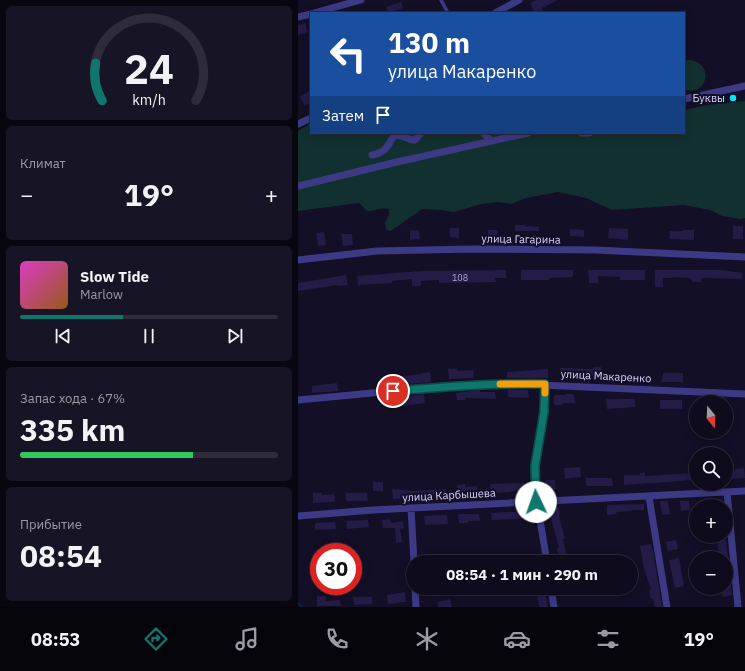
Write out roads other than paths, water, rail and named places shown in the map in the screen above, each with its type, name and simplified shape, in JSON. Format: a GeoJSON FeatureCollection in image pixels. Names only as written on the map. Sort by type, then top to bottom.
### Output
{"type":"FeatureCollection","features":[{"type":"Feature","properties":{"kind":"street"},"geometry":{"type":"LineString","coordinates":[[318,12],[361,0]]}},
{"type":"Feature","properties":{"kind":"street"},"geometry":{"type":"LineString","coordinates":[[497,12],[518,0]]}},
{"type":"Feature","properties":{"kind":"street"},"geometry":{"type":"LineString","coordinates":[[298,17],[310,14]]}},
{"type":"Feature","properties":{"kind":"street"},"geometry":{"type":"LineString","coordinates":[[685,98],[694,94],[745,86]]}},
{"type":"Feature","properties":{"kind":"street"},"geometry":{"type":"LineString","coordinates":[[298,124],[310,118]]}},
{"type":"Feature","properties":{"kind":"street"},"geometry":{"type":"LineString","coordinates":[[372,155],[384,151],[394,136],[401,135],[411,140],[415,140],[420,134]]}},
{"type":"Feature","properties":{"kind":"street"},"geometry":{"type":"LineString","coordinates":[[483,134],[492,141]]}},
{"type":"Feature","properties":{"kind":"street"},"geometry":{"type":"LineString","coordinates":[[298,186],[524,134]]}},
{"type":"Feature","properties":{"kind":"street","name":"улица Гагарина"},"geometry":{"type":"LineString","coordinates":[[298,260],[377,251],[472,249],[595,250],[745,257]]}},
{"type":"Feature","properties":{"kind":"street","name":"улица Макаренко"},"geometry":{"type":"LineString","coordinates":[[298,400],[457,385],[517,384],[545,384],[745,394]]}},
{"type":"Feature","properties":{"kind":"street"},"geometry":{"type":"LineString","coordinates":[[545,384],[544,412],[535,466],[536,502],[546,555]]}},
{"type":"Feature","properties":{"kind":"street","name":"улица Карбышева"},"geometry":{"type":"LineString","coordinates":[[298,516],[411,508],[745,491]]}},
{"type":"Feature","properties":{"kind":"street"},"geometry":{"type":"LineString","coordinates":[[727,492],[738,607]]}},
{"type":"Feature","properties":{"kind":"street"},"geometry":{"type":"LineString","coordinates":[[649,497],[667,607]]}},
{"type":"Feature","properties":{"kind":"street"},"geometry":{"type":"LineString","coordinates":[[411,508],[414,555]]}},
{"type":"Feature","properties":{"kind":"street"},"geometry":{"type":"LineString","coordinates":[[415,595],[416,607]]}},
{"type":"Feature","properties":{"kind":"street"},"geometry":{"type":"LineString","coordinates":[[552,595],[554,607]]}},
{"type":"Feature","properties":{"kind":"lane"},"geometry":{"type":"LineString","coordinates":[[441,0],[447,12]]}},
{"type":"Feature","properties":{"kind":"waterway"},"geometry":{"type":"LineString","coordinates":[[298,603],[302,607]]}},
{"type":"Feature","properties":{"kind":"place","name":"Буквы"},"geometry":{"type":"Point","coordinates":[733,98]}}]}
